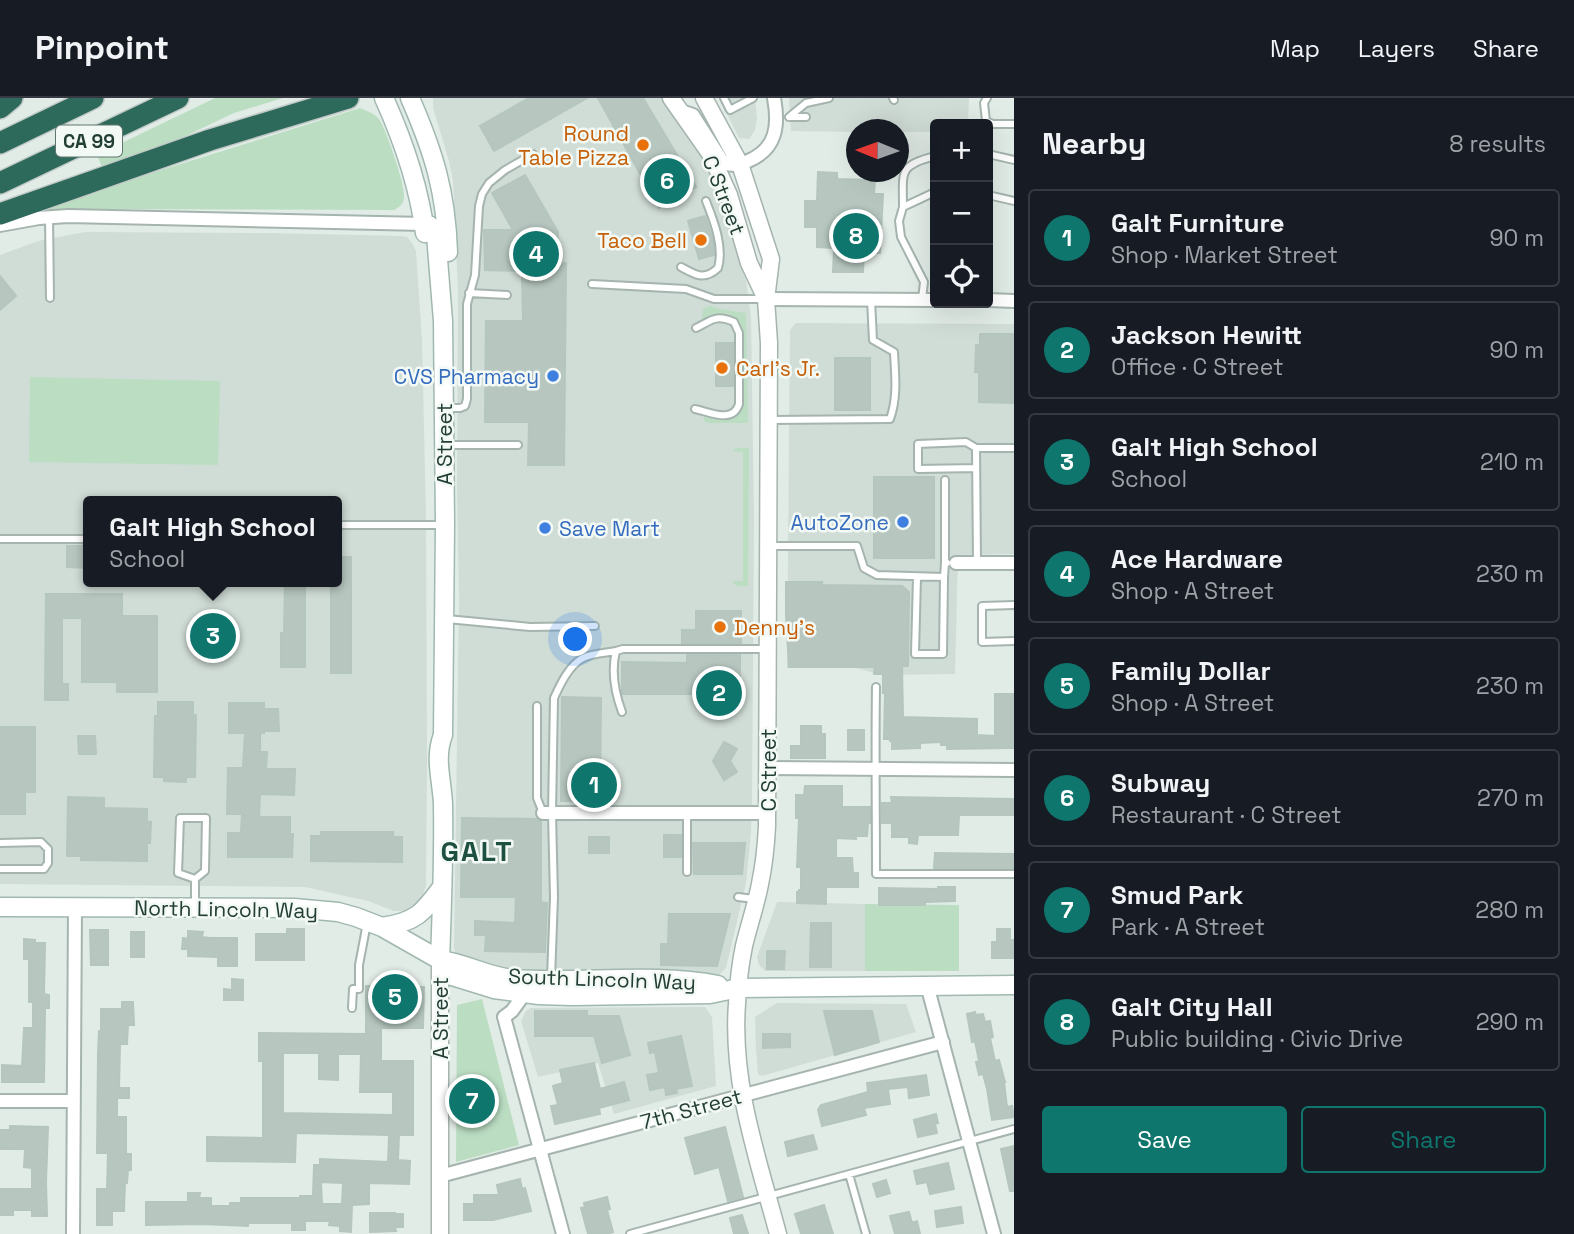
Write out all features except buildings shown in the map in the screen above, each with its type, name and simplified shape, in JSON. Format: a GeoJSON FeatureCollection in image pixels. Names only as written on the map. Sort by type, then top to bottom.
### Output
{"type":"FeatureCollection","features":[{"type":"Feature","properties":{"kind":"highway"},"geometry":{"type":"LineString","coordinates":[[0,108],[12,98]]}},
{"type":"Feature","properties":{"kind":"highway","name":"CA 99"},"geometry":{"type":"LineString","coordinates":[[0,143],[93,98]]}},
{"type":"Feature","properties":{"kind":"highway","name":"CA 99"},"geometry":{"type":"LineString","coordinates":[[0,183],[178,98]]}},
{"type":"Feature","properties":{"kind":"highway"},"geometry":{"type":"LineString","coordinates":[[0,214],[210,141],[348,98]]}},
{"type":"Feature","properties":{"kind":"main road","name":"A Street"},"geometry":{"type":"LineString","coordinates":[[384,98],[410,166],[424,223],[432,290],[443,321]]}},
{"type":"Feature","properties":{"kind":"main road","name":"A Street"},"geometry":{"type":"LineString","coordinates":[[410,98],[440,178],[447,218],[450,290],[443,321],[445,525],[443,735],[439,747],[443,802],[440,960]]}},
{"type":"Feature","properties":{"kind":"main road"},"geometry":{"type":"LineString","coordinates":[[375,924],[400,924],[420,914],[442,887]]}},
{"type":"Feature","properties":{"kind":"main road","name":"North Lincoln Way"},"geometry":{"type":"LineString","coordinates":[[0,906],[318,909],[338,912],[375,924],[440,960]]}},
{"type":"Feature","properties":{"kind":"main road","name":"South Lincoln Way"},"geometry":{"type":"LineString","coordinates":[[440,960],[509,978],[551,980],[652,975],[739,988]]}},
{"type":"Feature","properties":{"kind":"main road","name":"South Lincoln Way"},"geometry":{"type":"LineString","coordinates":[[440,960],[452,976],[494,989],[571,996],[709,994],[739,988],[1014,985]]}},
{"type":"Feature","properties":{"kind":"street","name":"C Street"},"geometry":{"type":"LineString","coordinates":[[704,98],[740,164],[771,259],[766,299],[769,342],[768,813],[765,853],[744,948],[737,1034],[742,1095],[778,1234]]}},
{"type":"Feature","properties":{"kind":"street"},"geometry":{"type":"LineString","coordinates":[[676,105],[693,116],[726,164],[740,164],[754,159],[770,144],[783,117],[774,98]]}},
{"type":"Feature","properties":{"kind":"street","name":"C Street"},"geometry":{"type":"LineString","coordinates":[[676,105],[711,155],[729,195],[749,263],[766,299]]}},
{"type":"Feature","properties":{"kind":"street"},"geometry":{"type":"LineString","coordinates":[[0,225],[49,217],[82,216],[424,223]]}},
{"type":"Feature","properties":{"kind":"street"},"geometry":{"type":"LineString","coordinates":[[766,299],[929,300]]}},
{"type":"Feature","properties":{"kind":"street"},"geometry":{"type":"LineString","coordinates":[[993,300],[1014,301]]}},
{"type":"Feature","properties":{"kind":"street"},"geometry":{"type":"LineString","coordinates":[[950,563],[1014,563]]}},
{"type":"Feature","properties":{"kind":"street"},"geometry":{"type":"LineString","coordinates":[[768,768],[1014,770]]}},
{"type":"Feature","properties":{"kind":"street"},"geometry":{"type":"LineString","coordinates":[[547,813],[768,813]]}},
{"type":"Feature","properties":{"kind":"street"},"geometry":{"type":"LineString","coordinates":[[73,1234],[75,906]]}},
{"type":"Feature","properties":{"kind":"street","name":"A Street"},"geometry":{"type":"LineString","coordinates":[[440,960],[440,1234]]}},
{"type":"Feature","properties":{"kind":"street"},"geometry":{"type":"LineString","coordinates":[[927,985],[994,1234]]}},
{"type":"Feature","properties":{"kind":"street"},"geometry":{"type":"LineString","coordinates":[[525,993],[504,1017],[563,1234]]}},
{"type":"Feature","properties":{"kind":"street","name":"7th Street"},"geometry":{"type":"LineString","coordinates":[[440,1176],[943,1042]]}},
{"type":"Feature","properties":{"kind":"street"},"geometry":{"type":"LineString","coordinates":[[0,1101],[74,1101]]}},
{"type":"Feature","properties":{"kind":"lane"},"geometry":{"type":"LineString","coordinates":[[724,98],[730,110],[753,98]]}},
{"type":"Feature","properties":{"kind":"lane"},"geometry":{"type":"LineString","coordinates":[[783,117],[801,102],[829,98]]}},
{"type":"Feature","properties":{"kind":"lane"},"geometry":{"type":"LineString","coordinates":[[987,98],[984,103],[986,121],[993,124],[1014,124]]}},
{"type":"Feature","properties":{"kind":"lane"},"geometry":{"type":"LineString","coordinates":[[783,117],[806,117]]}},
{"type":"Feature","properties":{"kind":"lane"},"geometry":{"type":"LineString","coordinates":[[444,408],[460,408],[467,400],[467,303],[475,275],[482,194],[489,183],[505,170],[533,154]]}},
{"type":"Feature","properties":{"kind":"lane"},"geometry":{"type":"LineString","coordinates":[[993,156],[1014,160]]}},
{"type":"Feature","properties":{"kind":"lane"},"geometry":{"type":"LineString","coordinates":[[929,300],[924,282],[901,237],[899,221],[906,168],[914,162],[930,157]]}},
{"type":"Feature","properties":{"kind":"lane"},"geometry":{"type":"LineString","coordinates":[[902,207],[930,194]]}},
{"type":"Feature","properties":{"kind":"lane"},"geometry":{"type":"LineString","coordinates":[[993,196],[1014,201]]}},
{"type":"Feature","properties":{"kind":"lane"},"geometry":{"type":"LineString","coordinates":[[681,267],[695,275],[704,276],[712,274],[718,268],[719,250],[713,218],[706,201]]}},
{"type":"Feature","properties":{"kind":"lane"},"geometry":{"type":"LineString","coordinates":[[49,217],[50,298]]}},
{"type":"Feature","properties":{"kind":"lane"},"geometry":{"type":"LineString","coordinates":[[592,284],[686,289],[714,299],[766,299]]}},
{"type":"Feature","properties":{"kind":"lane"},"geometry":{"type":"LineString","coordinates":[[469,293],[507,295]]}},
{"type":"Feature","properties":{"kind":"lane"},"geometry":{"type":"LineString","coordinates":[[769,420],[890,419],[896,380],[894,352],[873,340],[871,299]]}},
{"type":"Feature","properties":{"kind":"lane"},"geometry":{"type":"LineString","coordinates":[[695,409],[731,416],[739,404],[739,333],[734,322],[723,317],[696,328]]}},
{"type":"Feature","properties":{"kind":"lane"},"geometry":{"type":"LineString","coordinates":[[976,468],[918,469],[918,444],[965,442],[976,448],[1014,448]]}},
{"type":"Feature","properties":{"kind":"lane"},"geometry":{"type":"LineString","coordinates":[[444,445],[518,445]]}},
{"type":"Feature","properties":{"kind":"lane"},"geometry":{"type":"LineString","coordinates":[[976,448],[977,563]]}},
{"type":"Feature","properties":{"kind":"lane"},"geometry":{"type":"LineString","coordinates":[[917,577],[915,654],[943,654],[944,577],[950,563],[945,480]]}},
{"type":"Feature","properties":{"kind":"lane"},"geometry":{"type":"LineString","coordinates":[[342,525],[445,525]]}},
{"type":"Feature","properties":{"kind":"lane"},"geometry":{"type":"LineString","coordinates":[[0,539],[83,540]]}},
{"type":"Feature","properties":{"kind":"lane"},"geometry":{"type":"LineString","coordinates":[[769,546],[857,546],[864,568],[877,575],[944,577]]}},
{"type":"Feature","properties":{"kind":"lane"},"geometry":{"type":"LineString","coordinates":[[1014,605],[982,606],[982,642],[1014,641]]}},
{"type":"Feature","properties":{"kind":"lane"},"geometry":{"type":"LineString","coordinates":[[444,619],[530,627],[595,626]]}},
{"type":"Feature","properties":{"kind":"lane"},"geometry":{"type":"LineString","coordinates":[[551,980],[554,897],[547,813],[554,698],[562,682],[580,659],[623,649],[768,649]]}},
{"type":"Feature","properties":{"kind":"lane"},"geometry":{"type":"LineString","coordinates":[[616,652],[613,664],[617,699],[622,712]]}},
{"type":"Feature","properties":{"kind":"lane"},"geometry":{"type":"LineString","coordinates":[[876,687],[876,874],[1014,874]]}},
{"type":"Feature","properties":{"kind":"lane"},"geometry":{"type":"LineString","coordinates":[[537,706],[537,799],[547,813]]}},
{"type":"Feature","properties":{"kind":"lane"},"geometry":{"type":"LineString","coordinates":[[687,813],[687,872]]}},
{"type":"Feature","properties":{"kind":"lane"},"geometry":{"type":"LineString","coordinates":[[180,818],[206,818],[205,871],[195,879],[178,873],[180,818]]}},
{"type":"Feature","properties":{"kind":"lane"},"geometry":{"type":"LineString","coordinates":[[0,843],[41,842],[48,849],[48,863],[44,869],[0,869]]}},
{"type":"Feature","properties":{"kind":"lane"},"geometry":{"type":"LineString","coordinates":[[195,879],[195,908]]}},
{"type":"Feature","properties":{"kind":"lane"},"geometry":{"type":"LineString","coordinates":[[738,897],[756,900]]}},
{"type":"Feature","properties":{"kind":"lane"},"geometry":{"type":"LineString","coordinates":[[352,1008],[353,989],[359,989],[359,965],[375,924]]}},
{"type":"Feature","properties":{"kind":"lane"},"geometry":{"type":"LineString","coordinates":[[630,1234],[1014,1129]]}},
{"type":"Feature","properties":{"kind":"lane"},"geometry":{"type":"LineString","coordinates":[[849,1174],[866,1234]]}},
{"type":"Feature","properties":{"kind":"shaded area"},"geometry":{"type":"Polygon","coordinates":[[[433,98],[663,98],[703,155],[730,220],[746,281],[751,317],[754,514],[752,805],[746,883],[726,968],[716,978],[497,971],[463,960],[455,953],[459,598],[458,291],[453,181],[433,108],[433,98]]]}},
{"type":"Feature","properties":{"kind":"shaded area"},"geometry":{"type":"Polygon","coordinates":[[[719,98],[755,98],[757,119],[755,130],[749,139],[739,138],[719,98]]]}},
{"type":"Feature","properties":{"kind":"shaded area"},"geometry":{"type":"Polygon","coordinates":[[[789,98],[969,98],[968,119],[930,119],[930,132],[909,132],[909,119],[846,119],[846,132],[791,131],[789,98]]]}},
{"type":"Feature","properties":{"kind":"shaded area"},"geometry":{"type":"Polygon","coordinates":[[[85,232],[402,236],[412,243],[416,251],[422,340],[427,756],[426,886],[421,900],[412,908],[394,911],[368,901],[305,887],[0,884],[0,255],[38,241],[85,232]]]}},
{"type":"Feature","properties":{"kind":"shaded area"},"geometry":{"type":"Polygon","coordinates":[[[796,323],[1014,324],[1014,554],[958,555],[955,674],[881,675],[856,668],[787,668],[790,330],[796,323]]]}},
{"type":"Feature","properties":{"kind":"shaded area"},"geometry":{"type":"Polygon","coordinates":[[[777,902],[865,904],[865,971],[765,971],[759,965],[757,957],[777,902]]]}},
{"type":"Feature","properties":{"kind":"shaded area"},"geometry":{"type":"Polygon","coordinates":[[[777,1003],[906,1004],[916,1032],[762,1076],[758,1074],[755,1017],[777,1003]]]}},
{"type":"Feature","properties":{"kind":"shaded area"},"geometry":{"type":"Polygon","coordinates":[[[705,1007],[712,1017],[716,1086],[614,1114],[598,1063],[538,1077],[521,1021],[526,1011],[531,1008],[705,1007]]]}},
{"type":"Feature","properties":{"kind":"green space"},"geometry":{"type":"Polygon","coordinates":[[[215,98],[283,98],[234,113],[177,140],[102,167],[97,155],[215,98]]]}},
{"type":"Feature","properties":{"kind":"green space"},"geometry":{"type":"Polygon","coordinates":[[[360,108],[379,119],[395,158],[404,198],[402,204],[394,210],[99,209],[18,218],[155,172],[360,108]]]}},
{"type":"Feature","properties":{"kind":"green space"},"geometry":{"type":"Polygon","coordinates":[[[710,306],[746,313],[748,423],[704,421],[707,414],[731,419],[738,414],[743,386],[740,323],[726,314],[703,320],[703,309],[710,306]]]}},
{"type":"Feature","properties":{"kind":"green space"},"geometry":{"type":"Polygon","coordinates":[[[30,377],[220,381],[218,465],[29,462],[30,377]]]}},
{"type":"Feature","properties":{"kind":"green space"},"geometry":{"type":"Polygon","coordinates":[[[736,448],[749,448],[748,586],[736,586],[732,581],[743,581],[743,452],[733,451],[736,448]]]}},
{"type":"Feature","properties":{"kind":"green space"},"geometry":{"type":"Polygon","coordinates":[[[865,904],[959,905],[959,971],[865,971],[865,904]]]}},
{"type":"Feature","properties":{"kind":"green space"},"geometry":{"type":"Polygon","coordinates":[[[482,999],[519,1145],[456,1162],[457,1005],[482,999]]]}},
{"type":"Feature","properties":{"kind":"place","name":"Round Table Pizza"},"geometry":{"type":"Point","coordinates":[643,145]}},
{"type":"Feature","properties":{"kind":"place","name":"Subway"},"geometry":{"type":"Point","coordinates":[667,181]}},
{"type":"Feature","properties":{"kind":"place","name":"Galt City Hall"},"geometry":{"type":"Point","coordinates":[856,236]}},
{"type":"Feature","properties":{"kind":"place","name":"Taco Bell"},"geometry":{"type":"Point","coordinates":[701,240]}},
{"type":"Feature","properties":{"kind":"place","name":"Ace Hardware"},"geometry":{"type":"Point","coordinates":[536,254]}},
{"type":"Feature","properties":{"kind":"place","name":"Carl's Jr."},"geometry":{"type":"Point","coordinates":[722,368]}},
{"type":"Feature","properties":{"kind":"place","name":"CVS Pharmacy"},"geometry":{"type":"Point","coordinates":[553,376]}},
{"type":"Feature","properties":{"kind":"place","name":"AutoZone"},"geometry":{"type":"Point","coordinates":[903,522]}},
{"type":"Feature","properties":{"kind":"place","name":"Save Mart"},"geometry":{"type":"Point","coordinates":[545,528]}},
{"type":"Feature","properties":{"kind":"place","name":"Denny's"},"geometry":{"type":"Point","coordinates":[720,627]}},
{"type":"Feature","properties":{"kind":"place","name":"Galt High School"},"geometry":{"type":"Point","coordinates":[213,636]}},
{"type":"Feature","properties":{"kind":"place","name":"Jackson Hewitt"},"geometry":{"type":"Point","coordinates":[719,693]}},
{"type":"Feature","properties":{"kind":"place","name":"Galt Furniture"},"geometry":{"type":"Point","coordinates":[594,785]}},
{"type":"Feature","properties":{"kind":"place","name":"Family Dollar"},"geometry":{"type":"Point","coordinates":[395,997]}},
{"type":"Feature","properties":{"kind":"place","name":"Smud Park"},"geometry":{"type":"Point","coordinates":[472,1101]}},
{"type":"Feature","properties":{"kind":"district","name":"GALT"},"geometry":{"type":"Point","coordinates":[477,851]}}]}
